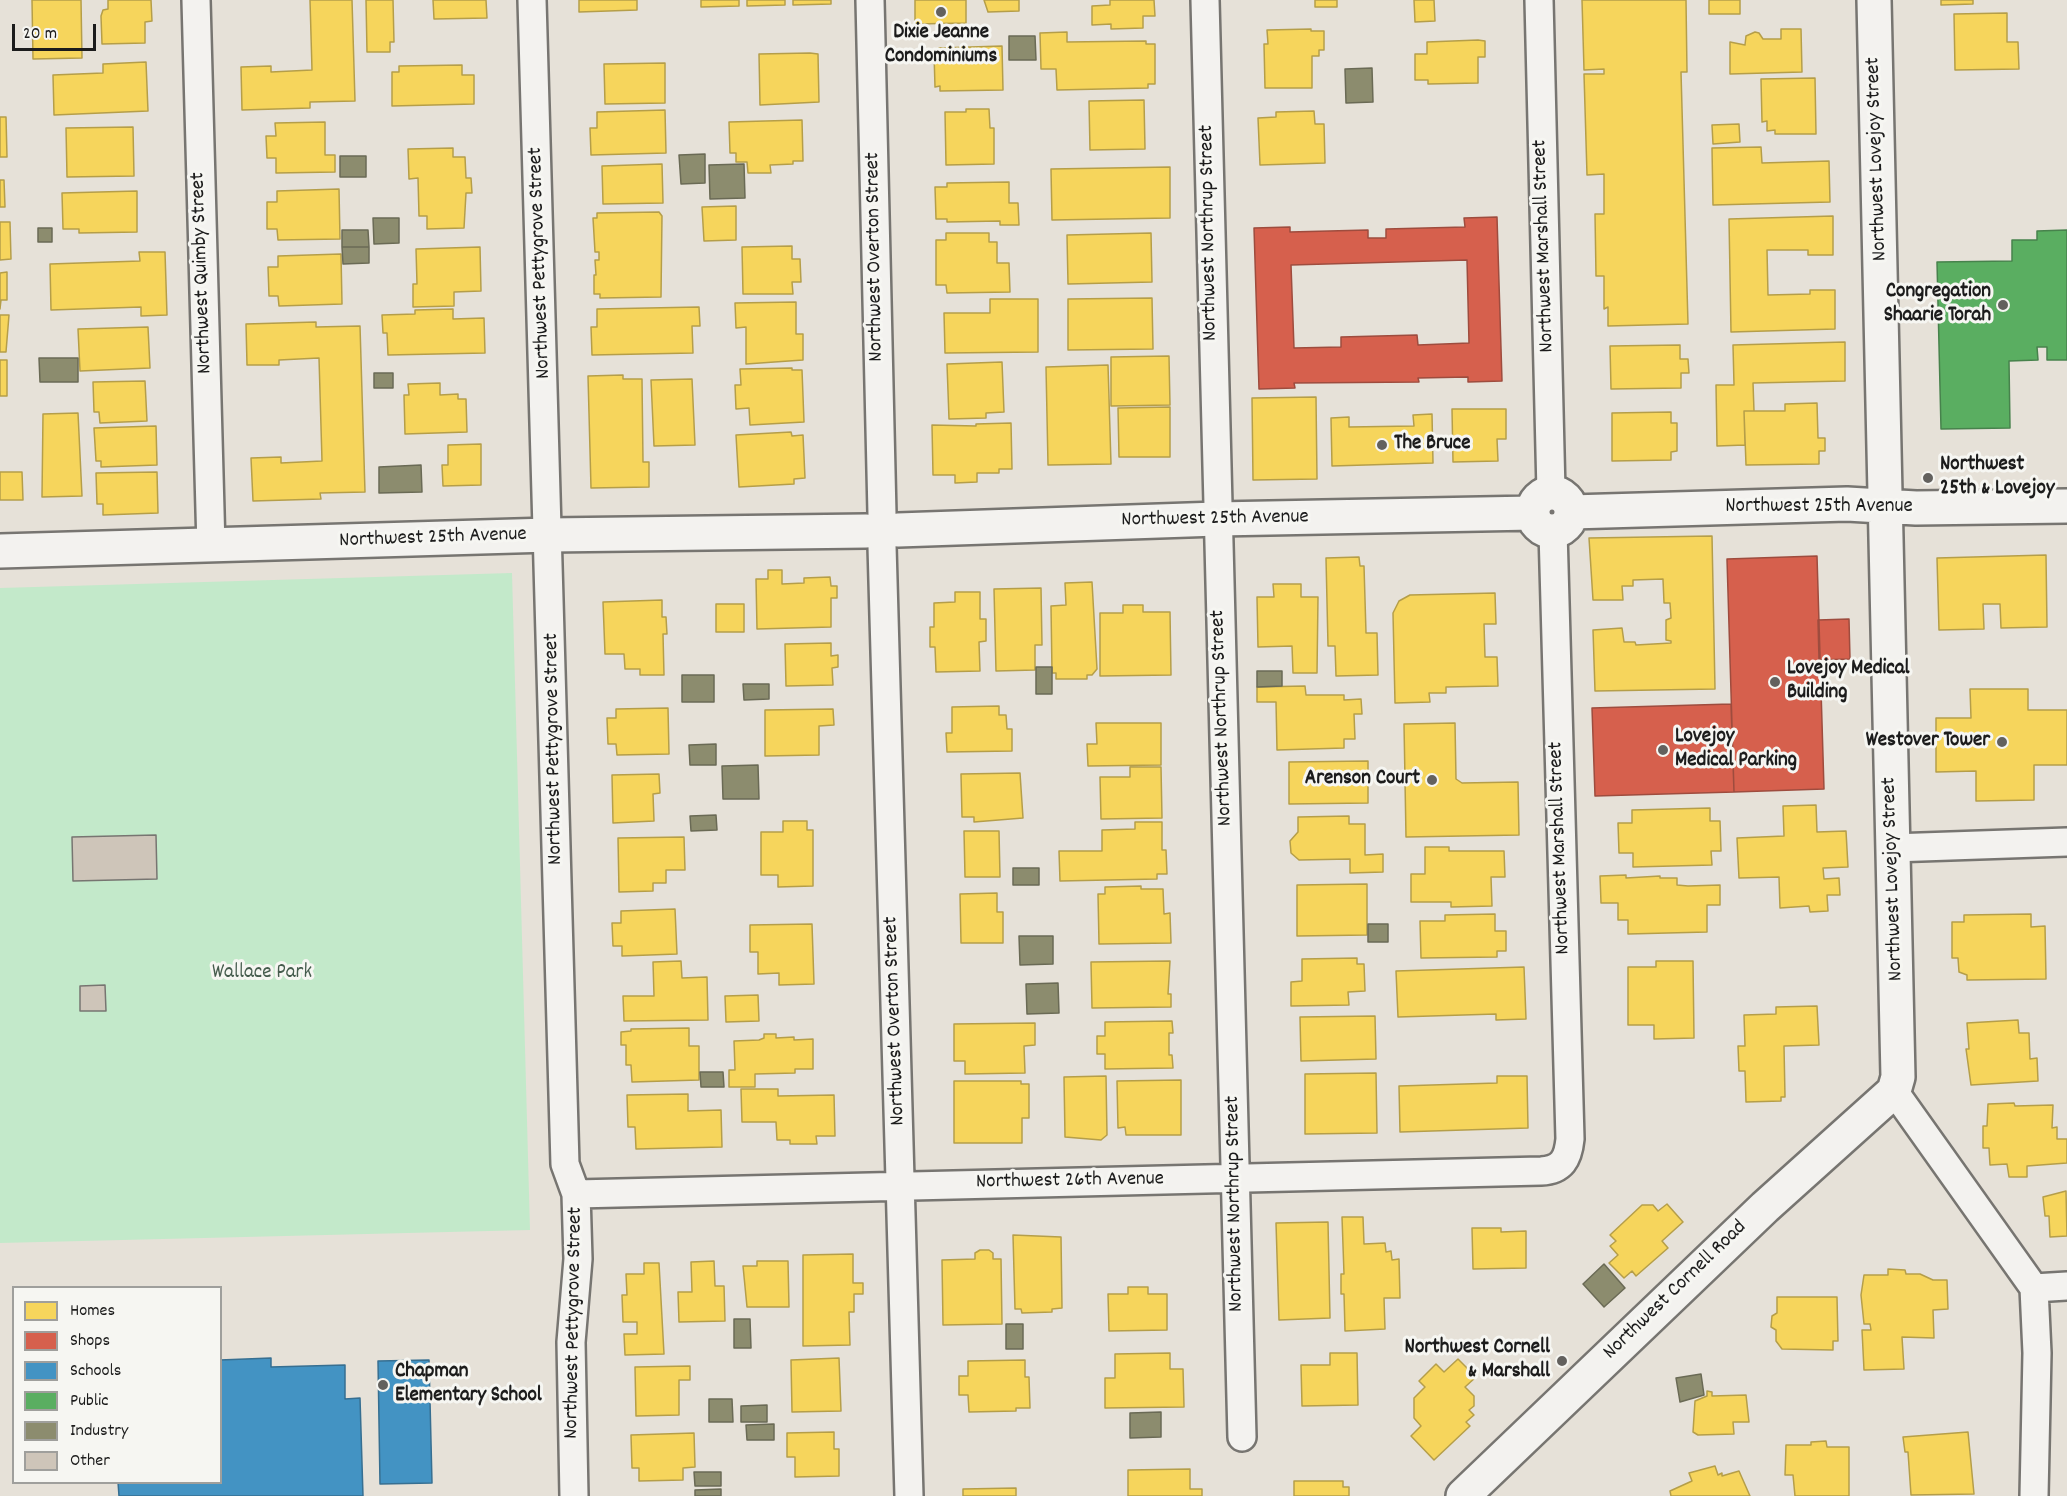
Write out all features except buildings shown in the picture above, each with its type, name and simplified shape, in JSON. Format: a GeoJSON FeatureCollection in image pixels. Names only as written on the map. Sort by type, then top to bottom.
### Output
{"type":"FeatureCollection","features":[{"type":"Feature","properties":{"kind":"street","name":"Northwest Quimby Street"},"geometry":{"type":"LineString","coordinates":[[196,0],[211,547]]}},
{"type":"Feature","properties":{"kind":"street","name":"Northwest Pettygrove Street"},"geometry":{"type":"LineString","coordinates":[[532,0],[549,535],[565,1164],[576,1194],[578,1259],[571,1342],[574,1496]]}},
{"type":"Feature","properties":{"kind":"street","name":"Northwest Overton Street"},"geometry":{"type":"LineString","coordinates":[[870,0],[882,530],[909,1496]]}},
{"type":"Feature","properties":{"kind":"street","name":"Northwest Northrup Street"},"geometry":{"type":"LineString","coordinates":[[1204,0],[1242,1437]]}},
{"type":"Feature","properties":{"kind":"street","name":"Northwest Marshall Street"},"geometry":{"type":"LineString","coordinates":[[1539,0],[1570,1139],[1568,1154],[1563,1164]]}},
{"type":"Feature","properties":{"kind":"street","name":"Northwest Lovejoy Street"},"geometry":{"type":"LineString","coordinates":[[1874,0],[1887,507],[1892,848],[1900,1055],[1894,1090]]}},
{"type":"Feature","properties":{"kind":"street","name":"Northwest 25th Avenue"},"geometry":{"type":"LineString","coordinates":[[0,551],[211,547],[549,535],[882,530],[1217,519],[1847,504],[1887,507],[2067,506]]}},
{"type":"Feature","properties":{"kind":"street"},"geometry":{"type":"LineString","coordinates":[[1892,848],[2067,842]]}},
{"type":"Feature","properties":{"kind":"street"},"geometry":{"type":"LineString","coordinates":[[1894,1090],[2034,1287],[2037,1353],[2034,1496]]}},
{"type":"Feature","properties":{"kind":"street","name":"Northwest Cornell Road"},"geometry":{"type":"LineString","coordinates":[[1462,1496],[1757,1215],[1894,1090]]}},
{"type":"Feature","properties":{"kind":"street","name":"Northwest 26th Avenue"},"geometry":{"type":"LineString","coordinates":[[576,1194],[1540,1171],[1552,1170],[1563,1164]]}},
{"type":"Feature","properties":{"kind":"street"},"geometry":{"type":"LineString","coordinates":[[2034,1287],[2067,1286]]}},
{"type":"Feature","properties":{"kind":"green space","name":"Wallace Park"},"geometry":{"type":"Polygon","coordinates":[[[512,573],[530,1230],[0,1243],[0,588],[512,573]]]}},
{"type":"Feature","properties":{"kind":"place","name":"Dixie Jeanne Condominiums"},"geometry":{"type":"Point","coordinates":[941,12]}},
{"type":"Feature","properties":{"kind":"place","name":"Congregation Shaarie Torah"},"geometry":{"type":"Point","coordinates":[2003,305]}},
{"type":"Feature","properties":{"kind":"place","name":"The Bruce"},"geometry":{"type":"Point","coordinates":[1382,445]}},
{"type":"Feature","properties":{"kind":"place","name":"Northwest 25th & Lovejoy"},"geometry":{"type":"Point","coordinates":[1928,478]}},
{"type":"Feature","properties":{"kind":"place","name":"Lovejoy Medical Building"},"geometry":{"type":"Point","coordinates":[1775,682]}},
{"type":"Feature","properties":{"kind":"place","name":"Westover Tower"},"geometry":{"type":"Point","coordinates":[2002,742]}},
{"type":"Feature","properties":{"kind":"place","name":"Lovejoy Medical Parking"},"geometry":{"type":"Point","coordinates":[1663,750]}},
{"type":"Feature","properties":{"kind":"place","name":"Arenson Court"},"geometry":{"type":"Point","coordinates":[1432,780]}},
{"type":"Feature","properties":{"kind":"place","name":"Northwest Cornell & Marshall"},"geometry":{"type":"Point","coordinates":[1562,1361]}},
{"type":"Feature","properties":{"kind":"place","name":"Chapman Elementary School"},"geometry":{"type":"Point","coordinates":[383,1385]}}]}
